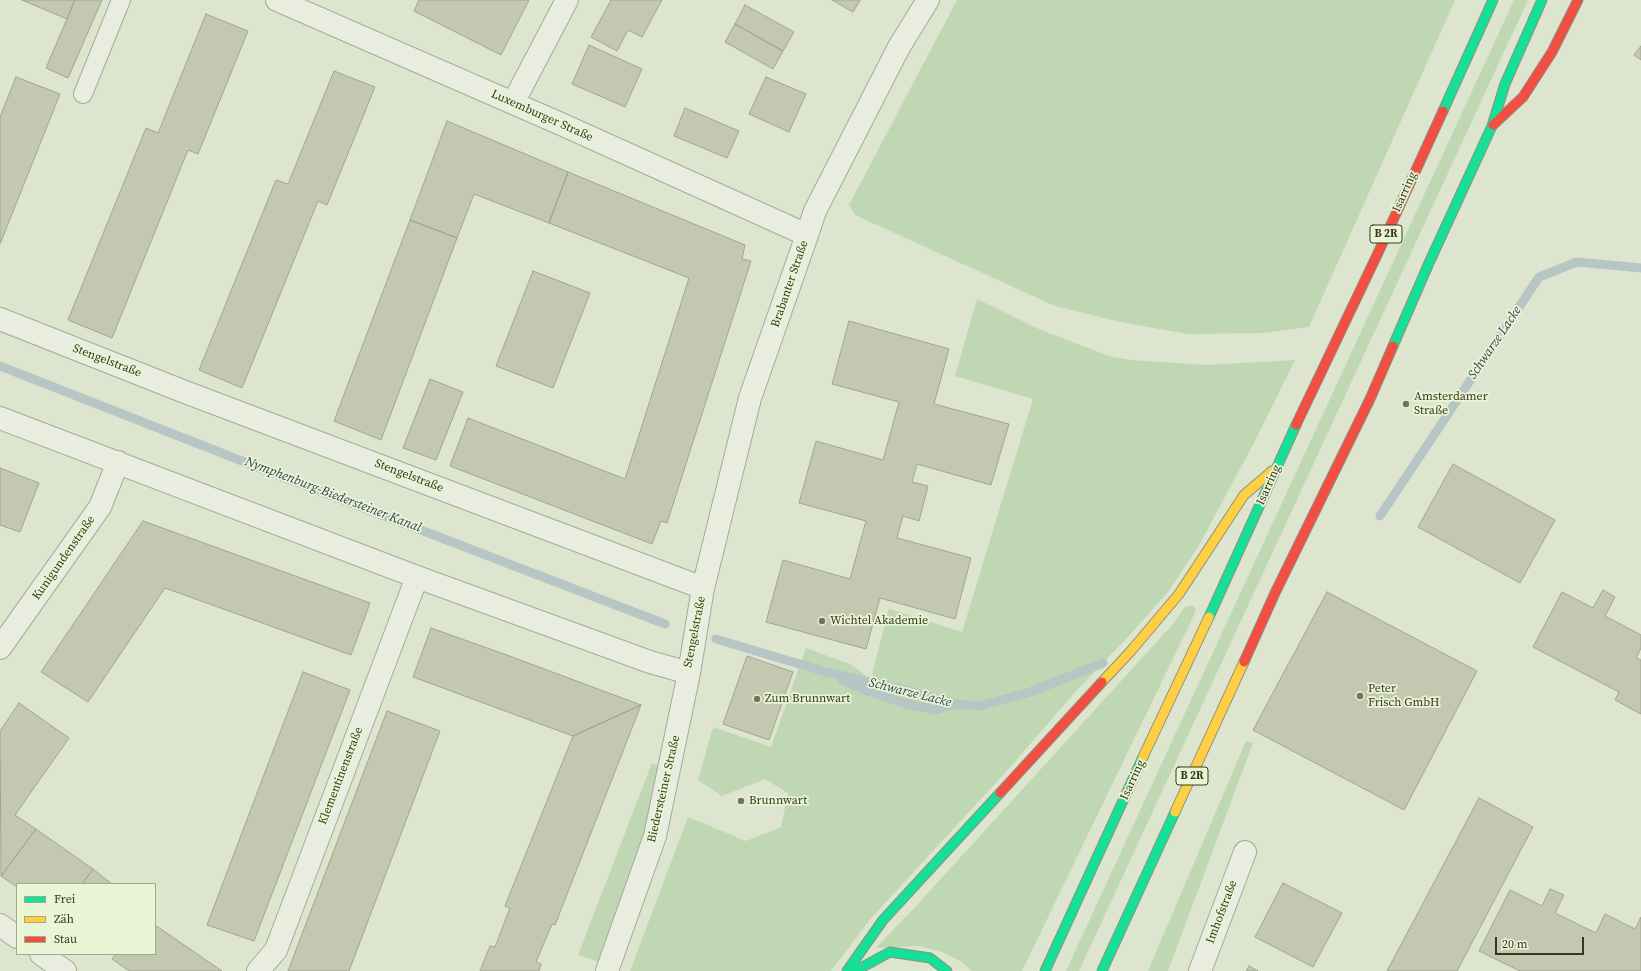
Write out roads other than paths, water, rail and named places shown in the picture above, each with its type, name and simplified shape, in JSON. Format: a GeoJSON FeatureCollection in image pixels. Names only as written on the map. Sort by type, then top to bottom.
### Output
{"type":"FeatureCollection","features":[{"type":"Feature","properties":{"kind":"highway","name":"Isarring"},"geometry":{"type":"LineString","coordinates":[[1045,971],[1221,594],[1276,467],[1378,253],[1493,0]]}},
{"type":"Feature","properties":{"kind":"highway","name":"B 2R"},"geometry":{"type":"LineString","coordinates":[[1103,971],[1275,592],[1370,399],[1429,263],[1492,126],[1504,84],[1542,0]]}},
{"type":"Feature","properties":{"kind":"highway"},"geometry":{"type":"LineString","coordinates":[[1492,126],[1523,97],[1552,52],[1578,0]]}},
{"type":"Feature","properties":{"kind":"highway"},"geometry":{"type":"LineString","coordinates":[[847,971],[883,920],[1130,652],[1179,594],[1244,496],[1276,467]]}},
{"type":"Feature","properties":{"kind":"highway"},"geometry":{"type":"LineString","coordinates":[[855,971],[890,952],[930,958],[948,971]]}},
{"type":"Feature","properties":{"kind":"street","name":"Luxemburger Straße"},"geometry":{"type":"LineString","coordinates":[[277,0],[513,103],[807,235]]}},
{"type":"Feature","properties":{"kind":"street"},"geometry":{"type":"LineString","coordinates":[[513,103],[567,0]]}},
{"type":"Feature","properties":{"kind":"street","name":"Brabanter Straße"},"geometry":{"type":"LineString","coordinates":[[703,588],[750,398],[815,211],[899,47],[928,0]]}},
{"type":"Feature","properties":{"kind":"street","name":"Stengelstraße"},"geometry":{"type":"LineString","coordinates":[[0,319],[185,392],[703,588],[689,673],[650,662],[417,577],[0,418]]}},
{"type":"Feature","properties":{"kind":"street","name":"Kunigundenstraße"},"geometry":{"type":"LineString","coordinates":[[0,648],[100,507],[118,462]]}},
{"type":"Feature","properties":{"kind":"street","name":"Klementinenstraße"},"geometry":{"type":"LineString","coordinates":[[258,971],[276,950],[417,577]]}},
{"type":"Feature","properties":{"kind":"street","name":"Biedersteiner Straße"},"geometry":{"type":"LineString","coordinates":[[607,971],[655,836],[689,673]]}},
{"type":"Feature","properties":{"kind":"street","name":"Imhofstraße"},"geometry":{"type":"LineString","coordinates":[[1200,971],[1245,852]]}},
{"type":"Feature","properties":{"kind":"street"},"geometry":{"type":"LineString","coordinates":[[0,925],[16,936]]}},
{"type":"Feature","properties":{"kind":"street"},"geometry":{"type":"LineString","coordinates":[[42,955],[65,971]]}},
{"type":"Feature","properties":{"kind":"lane"},"geometry":{"type":"LineString","coordinates":[[83,94],[121,0]]}},
{"type":"Feature","properties":{"kind":"waterway","name":"Schwarze Lacke"},"geometry":{"type":"LineString","coordinates":[[1380,516],[1539,277],[1577,262],[1641,268]]}},
{"type":"Feature","properties":{"kind":"waterway","name":"Nymphenburg-Biedersteiner Kanal"},"geometry":{"type":"LineString","coordinates":[[0,366],[665,624]]}},
{"type":"Feature","properties":{"kind":"waterway","name":"Schwarze Lacke"},"geometry":{"type":"LineString","coordinates":[[716,639],[826,672],[909,691],[955,704],[980,706],[1030,692],[1103,663]]}},
{"type":"Feature","properties":{"kind":"waterway"},"geometry":{"type":"LineString","coordinates":[[842,680],[867,691],[904,703],[935,710],[955,704]]}},
{"type":"Feature","properties":{"kind":"place","name":"Amsterdamer Straße"},"geometry":{"type":"Point","coordinates":[1406,404]}},
{"type":"Feature","properties":{"kind":"place","name":"Wichtel Akademie"},"geometry":{"type":"Point","coordinates":[822,621]}},
{"type":"Feature","properties":{"kind":"place","name":"Peter Frisch GmbH"},"geometry":{"type":"Point","coordinates":[1360,696]}},
{"type":"Feature","properties":{"kind":"place","name":"Zum Brunnwart"},"geometry":{"type":"Point","coordinates":[757,699]}},
{"type":"Feature","properties":{"kind":"place","name":"Brunnwart"},"geometry":{"type":"Point","coordinates":[741,801]}}]}
